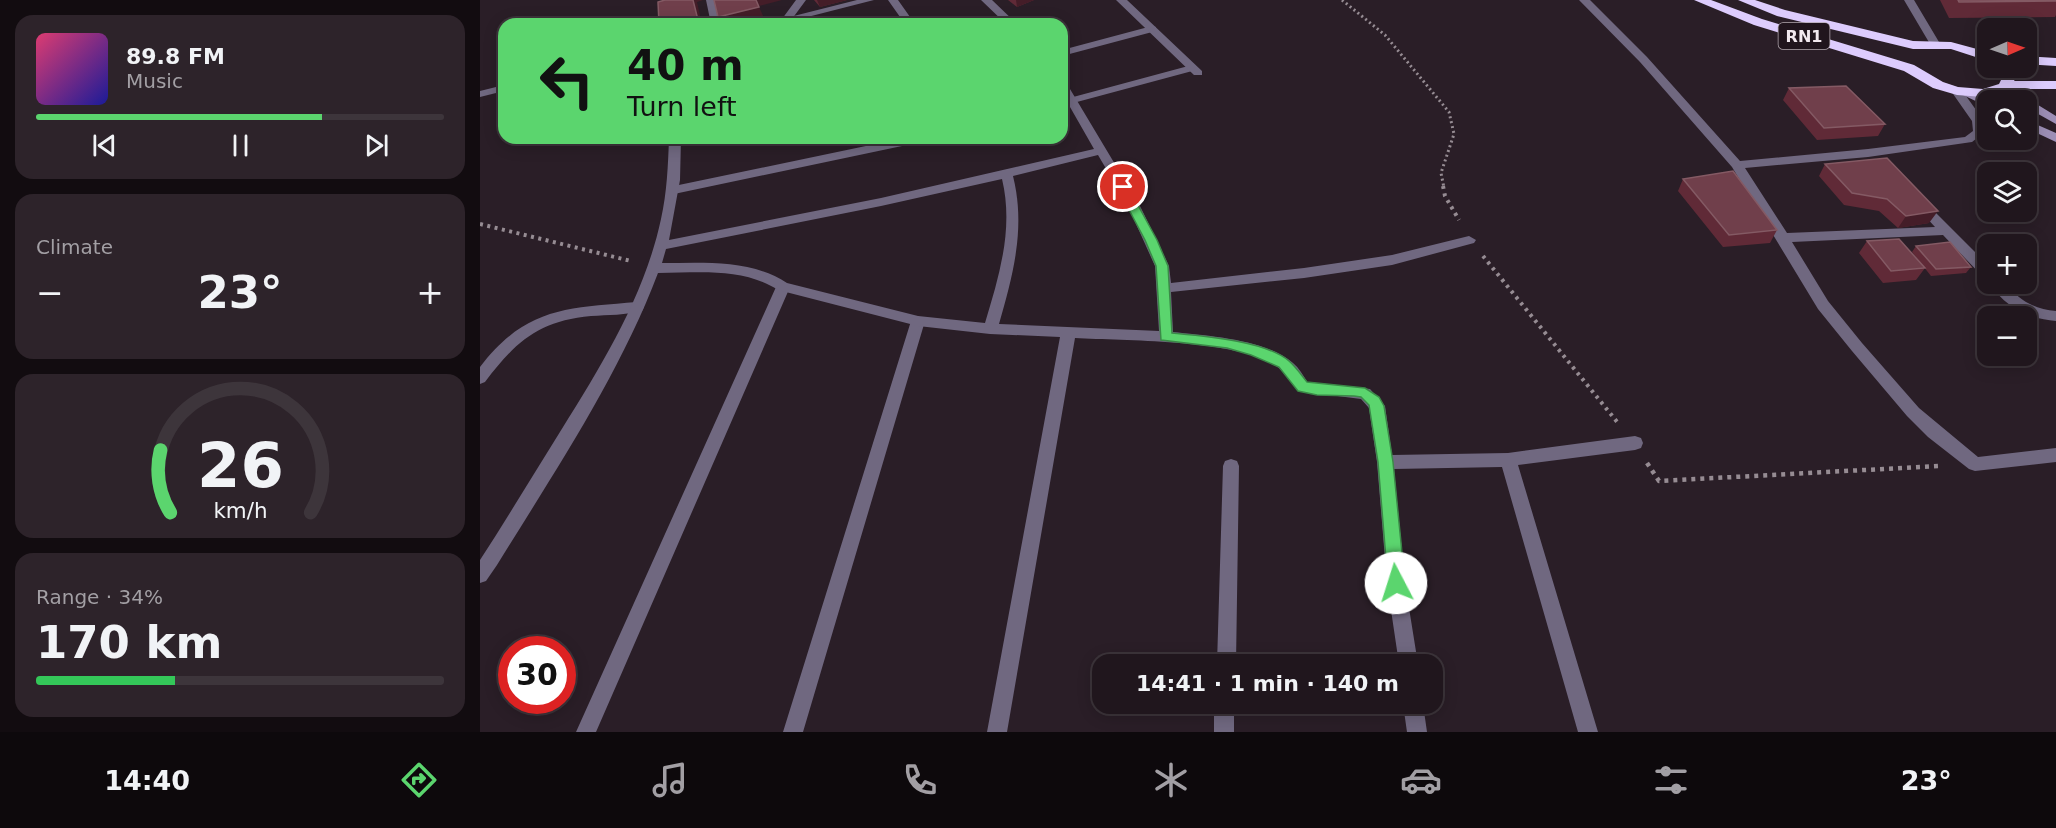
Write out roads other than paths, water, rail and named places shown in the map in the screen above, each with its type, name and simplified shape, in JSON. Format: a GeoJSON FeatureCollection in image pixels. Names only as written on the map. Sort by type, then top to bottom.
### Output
{"type":"FeatureCollection","features":[{"type":"Feature","properties":{"kind":"highway","name":"RN1"},"geometry":{"type":"LineString","coordinates":[[1700,0],[1758,22],[1909,68],[1938,85],[1962,92],[1983,93],[2006,86],[2056,85]]}},
{"type":"Feature","properties":{"kind":"highway","name":"RN1"},"geometry":{"type":"LineString","coordinates":[[1744,0],[1781,13],[1913,45],[1934,42],[1977,53]]}},
{"type":"Feature","properties":{"kind":"highway"},"geometry":{"type":"LineString","coordinates":[[1909,68],[1903,59],[1905,51],[1913,45]]}},
{"type":"Feature","properties":{"kind":"highway"},"geometry":{"type":"LineString","coordinates":[[2037,61],[2056,62]]}},
{"type":"Feature","properties":{"kind":"highway"},"geometry":{"type":"LineString","coordinates":[[2006,86],[2009,78]]}},
{"type":"Feature","properties":{"kind":"street"},"geometry":{"type":"LineString","coordinates":[[711,0],[715,18]]}},
{"type":"Feature","properties":{"kind":"street"},"geometry":{"type":"LineString","coordinates":[[791,18],[801,0]]}},
{"type":"Feature","properties":{"kind":"street"},"geometry":{"type":"LineString","coordinates":[[803,18],[869,0]]}},
{"type":"Feature","properties":{"kind":"street"},"geometry":{"type":"LineString","coordinates":[[893,0],[906,18]]}},
{"type":"Feature","properties":{"kind":"street"},"geometry":{"type":"LineString","coordinates":[[986,0],[1006,18]]}},
{"type":"Feature","properties":{"kind":"street"},"geometry":{"type":"LineString","coordinates":[[1068,102],[1195,70],[1121,0]]}},
{"type":"Feature","properties":{"kind":"street"},"geometry":{"type":"LineString","coordinates":[[1584,0],[1613,26],[1668,85],[1737,165],[1823,305],[1912,412],[1975,464],[2056,455]]}},
{"type":"Feature","properties":{"kind":"street"},"geometry":{"type":"LineString","coordinates":[[1909,0],[1934,42]]}},
{"type":"Feature","properties":{"kind":"street"},"geometry":{"type":"LineString","coordinates":[[1068,51],[1152,29]]}},
{"type":"Feature","properties":{"kind":"street"},"geometry":{"type":"LineString","coordinates":[[2006,86],[2011,90]]}},
{"type":"Feature","properties":{"kind":"street"},"geometry":{"type":"LineString","coordinates":[[480,94],[498,90]]}},
{"type":"Feature","properties":{"kind":"street"},"geometry":{"type":"LineString","coordinates":[[1737,165],[1868,153],[1956,142],[1975,136],[1978,132],[1978,121],[1962,92]]}},
{"type":"Feature","properties":{"kind":"street"},"geometry":{"type":"LineString","coordinates":[[1962,92],[1977,98]]}},
{"type":"Feature","properties":{"kind":"street"},"geometry":{"type":"LineString","coordinates":[[1068,103],[1134,206],[1162,266],[1166,337]]}},
{"type":"Feature","properties":{"kind":"street"},"geometry":{"type":"LineString","coordinates":[[2037,108],[2056,121]]}},
{"type":"Feature","properties":{"kind":"street"},"geometry":{"type":"LineString","coordinates":[[2037,128],[2056,138]]}},
{"type":"Feature","properties":{"kind":"street"},"geometry":{"type":"LineString","coordinates":[[480,574],[603,377],[655,268],[674,190],[675,144]]}},
{"type":"Feature","properties":{"kind":"street"},"geometry":{"type":"LineString","coordinates":[[674,190],[892,144]]}},
{"type":"Feature","properties":{"kind":"street"},"geometry":{"type":"LineString","coordinates":[[660,246],[1007,176],[1100,151]]}},
{"type":"Feature","properties":{"kind":"street"},"geometry":{"type":"LineString","coordinates":[[1868,153],[1884,169]]}},
{"type":"Feature","properties":{"kind":"street"},"geometry":{"type":"LineString","coordinates":[[990,329],[1010,258],[1014,223],[1013,199],[1007,176]]}},
{"type":"Feature","properties":{"kind":"street"},"geometry":{"type":"LineString","coordinates":[[1908,192],[1977,262]]}},
{"type":"Feature","properties":{"kind":"street"},"geometry":{"type":"LineString","coordinates":[[1783,237],[1948,231]]}},
{"type":"Feature","properties":{"kind":"street"},"geometry":{"type":"LineString","coordinates":[[1165,288],[1304,273],[1392,260],[1469,240]]}},
{"type":"Feature","properties":{"kind":"street"},"geometry":{"type":"LineString","coordinates":[[655,268],[739,270],[760,274],[775,280],[783,287],[918,321],[990,329],[1166,337],[1227,344],[1254,351],[1284,363],[1303,387],[1365,393],[1377,406],[1385,462],[1396,583],[1407,654]]}},
{"type":"Feature","properties":{"kind":"street"},"geometry":{"type":"LineString","coordinates":[[585,732],[783,287]]}},
{"type":"Feature","properties":{"kind":"street"},"geometry":{"type":"LineString","coordinates":[[2006,294],[2036,315],[2056,316]]}},
{"type":"Feature","properties":{"kind":"street"},"geometry":{"type":"LineString","coordinates":[[480,378],[511,339],[535,323],[567,314],[637,307]]}},
{"type":"Feature","properties":{"kind":"street"},"geometry":{"type":"LineString","coordinates":[[793,732],[918,321]]}},
{"type":"Feature","properties":{"kind":"street"},"geometry":{"type":"LineString","coordinates":[[997,732],[1068,334]]}},
{"type":"Feature","properties":{"kind":"street"},"geometry":{"type":"LineString","coordinates":[[1385,462],[1508,460],[1635,443]]}},
{"type":"Feature","properties":{"kind":"street"},"geometry":{"type":"LineString","coordinates":[[1508,460],[1588,732]]}},
{"type":"Feature","properties":{"kind":"street"},"geometry":{"type":"LineString","coordinates":[[1226,654],[1231,466]]}},
{"type":"Feature","properties":{"kind":"street"},"geometry":{"type":"LineString","coordinates":[[1224,714],[1224,732]]}},
{"type":"Feature","properties":{"kind":"street"},"geometry":{"type":"LineString","coordinates":[[1414,714],[1417,732]]}}]}
